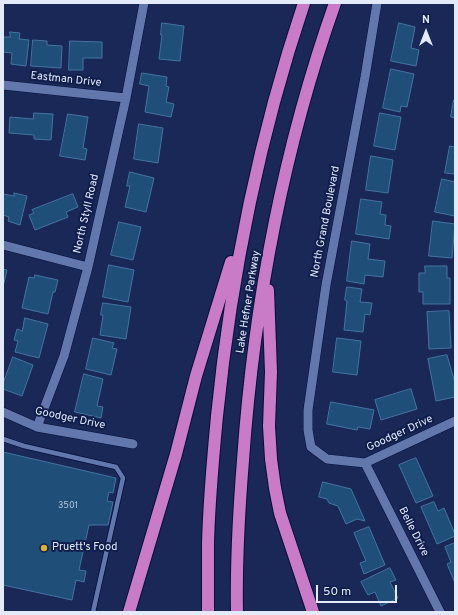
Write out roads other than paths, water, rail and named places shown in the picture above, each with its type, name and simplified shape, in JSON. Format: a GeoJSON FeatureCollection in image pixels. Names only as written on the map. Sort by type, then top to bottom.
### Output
{"type":"FeatureCollection","features":[{"type":"Feature","properties":{"kind":"highway","name":"Lake Hefner Parkway"},"geometry":{"type":"LineString","coordinates":[[208,612],[208,542],[214,452],[220,383],[235,276],[248,208],[274,103],[304,3]]}},
{"type":"Feature","properties":{"kind":"highway","name":"Lake Hefner Parkway"},"geometry":{"type":"LineString","coordinates":[[237,612],[239,506],[246,412],[267,263],[297,128],[310,79],[335,3]]}},
{"type":"Feature","properties":{"kind":"highway"},"geometry":{"type":"LineString","coordinates":[[129,612],[176,454],[196,376],[248,208]]}},
{"type":"Feature","properties":{"kind":"highway"},"geometry":{"type":"LineString","coordinates":[[267,263],[271,372],[269,426],[271,459],[280,513],[312,612]]}},
{"type":"Feature","properties":{"kind":"street","name":"North Styll Road"},"geometry":{"type":"LineString","coordinates":[[37,427],[64,356],[88,267],[126,98],[144,3]]}},
{"type":"Feature","properties":{"kind":"street","name":"North Grand Boulevard"},"geometry":{"type":"LineString","coordinates":[[311,447],[308,430],[308,410],[326,285],[365,77],[377,3]]}},
{"type":"Feature","properties":{"kind":"street","name":"Eastman Drive"},"geometry":{"type":"LineString","coordinates":[[3,85],[126,98]]}},
{"type":"Feature","properties":{"kind":"street"},"geometry":{"type":"LineString","coordinates":[[3,245],[88,267]]}},
{"type":"Feature","properties":{"kind":"street","name":"Goodger Drive"},"geometry":{"type":"LineString","coordinates":[[3,412],[37,427],[133,444]]}},
{"type":"Feature","properties":{"kind":"street","name":"Goodger Drive"},"geometry":{"type":"LineString","coordinates":[[311,447],[327,459],[365,463],[455,421]]}},
{"type":"Feature","properties":{"kind":"street","name":"Belle Drive"},"geometry":{"type":"LineString","coordinates":[[365,463],[440,612]]}},
{"type":"Feature","properties":{"kind":"lane"},"geometry":{"type":"LineString","coordinates":[[3,439],[24,446],[116,467],[123,478],[93,612]]}},
{"type":"Feature","properties":{"kind":"place","name":"Pruett's Food"},"geometry":{"type":"Point","coordinates":[44,548]}}]}
